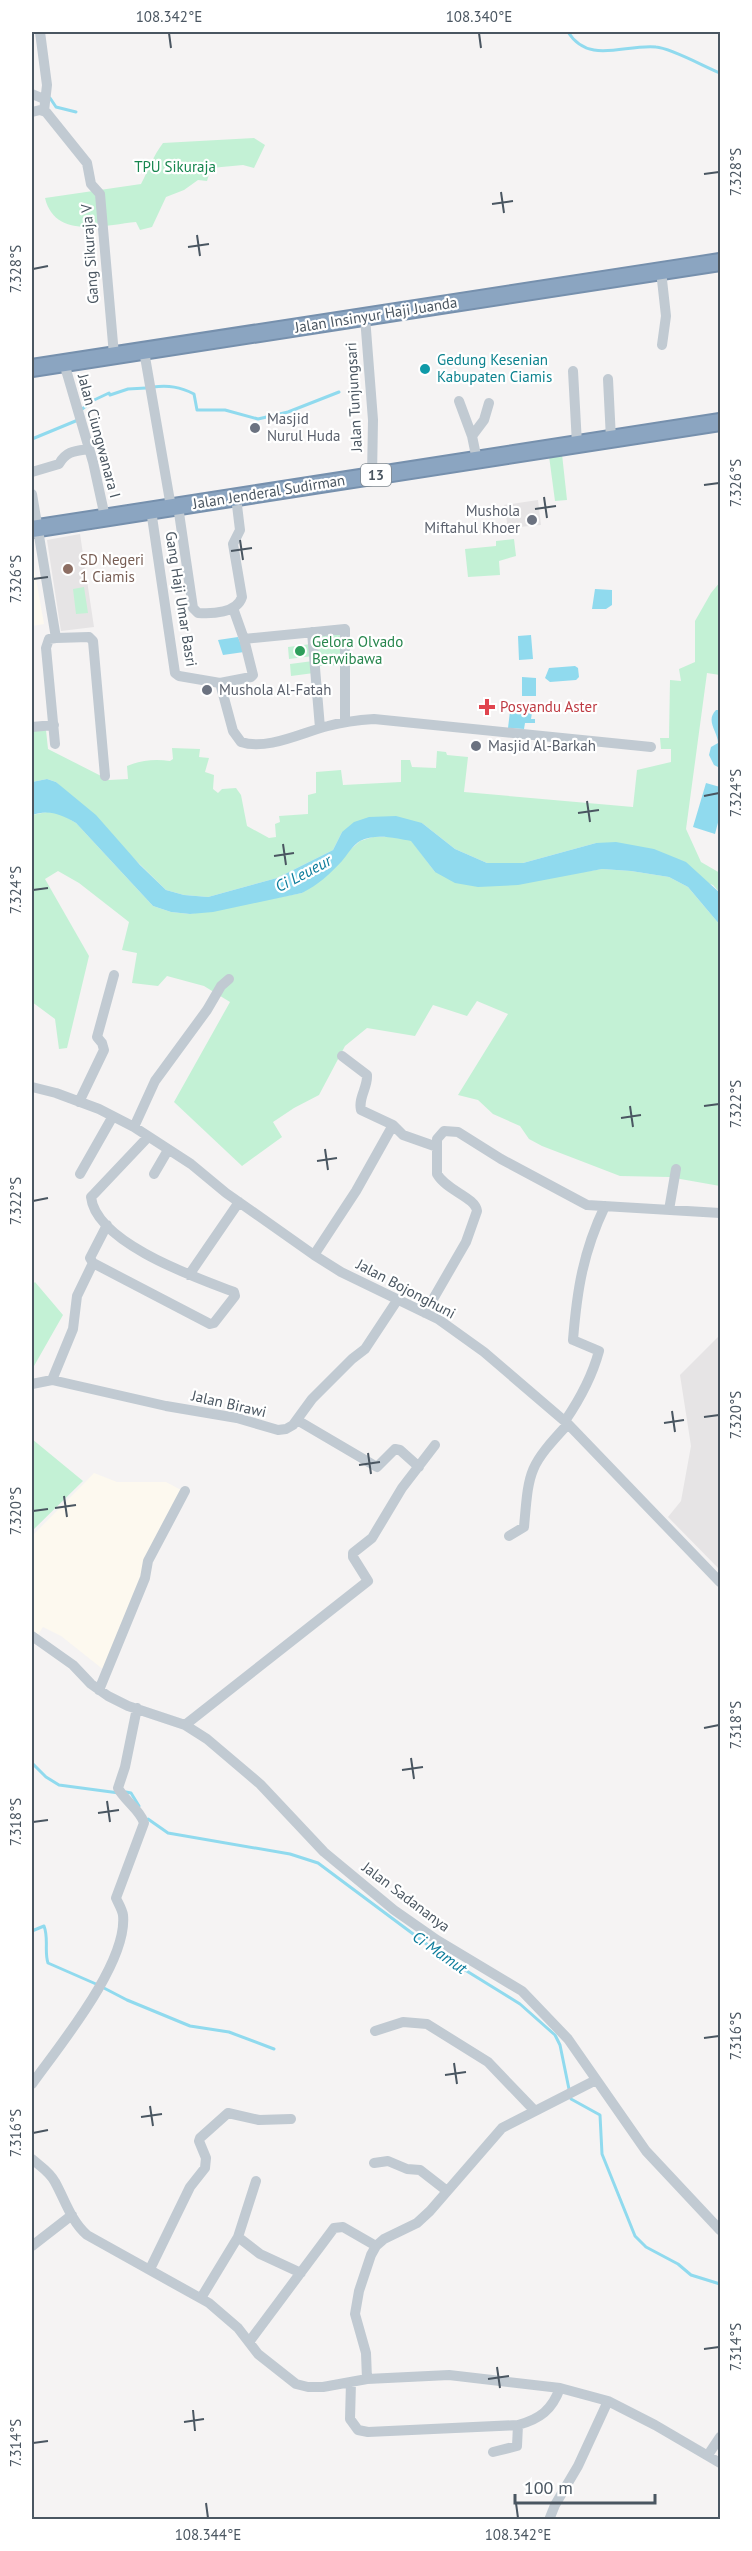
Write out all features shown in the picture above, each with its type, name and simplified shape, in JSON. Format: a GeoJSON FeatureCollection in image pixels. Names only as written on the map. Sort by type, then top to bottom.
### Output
{"type":"FeatureCollection","features":[{"type":"Feature","properties":{"kind":"highway","name":"Jalan Insinyur Haji Juanda"},"geometry":{"type":"LineString","coordinates":[[32,368],[720,262]]}},
{"type":"Feature","properties":{"kind":"highway","name":"Jalan Jenderal Sudirman"},"geometry":{"type":"LineString","coordinates":[[34,528],[720,422]]}},
{"type":"Feature","properties":{"kind":"street"},"geometry":{"type":"LineString","coordinates":[[32,112],[44,111],[47,86],[40,32]]}},
{"type":"Feature","properties":{"kind":"street"},"geometry":{"type":"LineString","coordinates":[[32,94],[44,97]]}},
{"type":"Feature","properties":{"kind":"street","name":"Gang Sikuraja V"},"geometry":{"type":"LineString","coordinates":[[44,111],[87,163],[91,184],[100,194],[114,355]]}},
{"type":"Feature","properties":{"kind":"street"},"geometry":{"type":"LineString","coordinates":[[661,271],[666,316],[662,345]]}},
{"type":"Feature","properties":{"kind":"street","name":"Jalan Tunjungsari"},"geometry":{"type":"LineString","coordinates":[[365,317],[373,420],[372,476]]}},
{"type":"Feature","properties":{"kind":"street"},"geometry":{"type":"LineString","coordinates":[[144,351],[195,611],[202,614],[233,608],[240,604],[242,597],[233,544],[240,530],[236,497]]}},
{"type":"Feature","properties":{"kind":"street","name":"Jalan Ciungwanara I"},"geometry":{"type":"LineString","coordinates":[[64,363],[89,449],[105,517]]}},
{"type":"Feature","properties":{"kind":"street"},"geometry":{"type":"LineString","coordinates":[[573,371],[577,444]]}},
{"type":"Feature","properties":{"kind":"street"},"geometry":{"type":"LineString","coordinates":[[608,378],[611,439]]}},
{"type":"Feature","properties":{"kind":"street"},"geometry":{"type":"LineString","coordinates":[[459,401],[472,436],[477,460]]}},
{"type":"Feature","properties":{"kind":"street"},"geometry":{"type":"LineString","coordinates":[[472,436],[484,420],[489,403]]}},
{"type":"Feature","properties":{"kind":"street"},"geometry":{"type":"LineString","coordinates":[[32,472],[59,464],[64,455],[89,449]]}},
{"type":"Feature","properties":{"kind":"street"},"geometry":{"type":"LineString","coordinates":[[32,494],[34,528],[56,638]]}},
{"type":"Feature","properties":{"kind":"street","name":"Gang Haji Umar Basri"},"geometry":{"type":"LineString","coordinates":[[151,510],[175,673],[179,676],[220,683]]}},
{"type":"Feature","properties":{"kind":"street"},"geometry":{"type":"LineString","coordinates":[[233,608],[253,675],[220,683],[233,731],[241,742],[258,743],[297,738],[320,728],[345,722],[374,719],[651,747]]}},
{"type":"Feature","properties":{"kind":"street"},"geometry":{"type":"LineString","coordinates":[[244,639],[345,629],[345,722]]}},
{"type":"Feature","properties":{"kind":"street"},"geometry":{"type":"LineString","coordinates":[[312,632],[320,728]]}},
{"type":"Feature","properties":{"kind":"street"},"geometry":{"type":"LineString","coordinates":[[55,744],[46,648],[50,639],[89,637],[93,641],[105,776]]}},
{"type":"Feature","properties":{"kind":"street"},"geometry":{"type":"LineString","coordinates":[[32,727],[54,724]]}},
{"type":"Feature","properties":{"kind":"street"},"geometry":{"type":"LineString","coordinates":[[79,1102],[104,1050],[97,1037],[114,975]]}},
{"type":"Feature","properties":{"kind":"street"},"geometry":{"type":"LineString","coordinates":[[134,1126],[155,1081],[207,1010],[221,986],[229,979]]}},
{"type":"Feature","properties":{"kind":"street"},"geometry":{"type":"LineString","coordinates":[[342,1056],[367,1075],[367,1082],[359,1105],[361,1110],[393,1125],[403,1135],[436,1147]]}},
{"type":"Feature","properties":{"kind":"street","name":"Jalan Bojonghuni"},"geometry":{"type":"LineString","coordinates":[[32,1087],[79,1102],[134,1126],[198,1169],[314,1256],[341,1272],[438,1319],[503,1367],[566,1423],[720,1582]]}},
{"type":"Feature","properties":{"kind":"street"},"geometry":{"type":"LineString","coordinates":[[80,1174],[113,1116]]}},
{"type":"Feature","properties":{"kind":"street"},"geometry":{"type":"LineString","coordinates":[[314,1256],[356,1191],[393,1125]]}},
{"type":"Feature","properties":{"kind":"street"},"geometry":{"type":"LineString","coordinates":[[424,1313],[466,1242],[477,1211],[472,1200],[453,1191],[437,1174],[437,1139],[444,1131],[458,1132],[501,1159],[586,1205],[720,1213]]}},
{"type":"Feature","properties":{"kind":"street"},"geometry":{"type":"LineString","coordinates":[[107,1225],[90,1258],[93,1263],[210,1324],[214,1323],[235,1296],[234,1292],[189,1275],[143,1253],[107,1225],[94,1207],[91,1197],[148,1137]]}},
{"type":"Feature","properties":{"kind":"street"},"geometry":{"type":"LineString","coordinates":[[154,1174],[168,1150]]}},
{"type":"Feature","properties":{"kind":"street"},"geometry":{"type":"LineString","coordinates":[[669,1210],[676,1169]]}},
{"type":"Feature","properties":{"kind":"street"},"geometry":{"type":"LineString","coordinates":[[189,1275],[239,1202]]}},
{"type":"Feature","properties":{"kind":"street"},"geometry":{"type":"LineString","coordinates":[[509,1536],[524,1529],[527,1486],[532,1469],[543,1451],[566,1423],[594,1369],[599,1351],[573,1340],[577,1290],[583,1262],[593,1231],[605,1206]]}},
{"type":"Feature","properties":{"kind":"street"},"geometry":{"type":"LineString","coordinates":[[52,1380],[73,1329],[77,1296],[93,1263]]}},
{"type":"Feature","properties":{"kind":"street"},"geometry":{"type":"LineString","coordinates":[[398,1299],[365,1349],[312,1399],[297,1420],[377,1467],[395,1449],[400,1450],[419,1467]]}},
{"type":"Feature","properties":{"kind":"street","name":"Jalan Birawi"},"geometry":{"type":"LineString","coordinates":[[32,1384],[52,1380],[166,1406],[237,1418],[278,1430],[286,1429],[297,1420]]}},
{"type":"Feature","properties":{"kind":"street"},"geometry":{"type":"LineString","coordinates":[[185,1725],[368,1581],[353,1553],[372,1538],[402,1488],[435,1445]]}},
{"type":"Feature","properties":{"kind":"street"},"geometry":{"type":"LineString","coordinates":[[99,1690],[145,1578],[148,1561],[185,1491]]}},
{"type":"Feature","properties":{"kind":"street","name":"Jalan Sadananya"},"geometry":{"type":"LineString","coordinates":[[32,1636],[73,1665],[108,1696],[185,1725],[207,1739],[260,1784],[324,1852],[394,1910],[437,1940],[522,1991],[568,2040],[646,2151],[720,2230]]}},
{"type":"Feature","properties":{"kind":"street"},"geometry":{"type":"LineString","coordinates":[[32,2083],[101,1987],[121,1936],[123,1916],[117,1896],[144,1823],[121,1793],[137,1708]]}},
{"type":"Feature","properties":{"kind":"street"},"geometry":{"type":"LineString","coordinates":[[375,2031],[403,2022],[427,2024],[488,2062],[534,2110]]}},
{"type":"Feature","properties":{"kind":"street"},"geometry":{"type":"LineString","coordinates":[[367,2379],[366,2353],[355,2314],[359,2291],[376,2246],[384,2239],[417,2223],[502,2127],[596,2080]]}},
{"type":"Feature","properties":{"kind":"street"},"geometry":{"type":"LineString","coordinates":[[150,2269],[190,2187],[205,2168],[206,2158],[199,2141],[200,2138],[228,2113],[259,2120],[291,2119]]}},
{"type":"Feature","properties":{"kind":"street"},"geometry":{"type":"LineString","coordinates":[[32,2159],[46,2170],[54,2181],[79,2229],[201,2298],[230,2320],[272,2367],[296,2384],[323,2387],[367,2379],[449,2375],[560,2388],[609,2401],[720,2463]]}},
{"type":"Feature","properties":{"kind":"street"},"geometry":{"type":"LineString","coordinates":[[374,2163],[388,2161],[407,2169],[420,2170],[447,2191]]}},
{"type":"Feature","properties":{"kind":"street"},"geometry":{"type":"LineString","coordinates":[[201,2298],[238,2237],[256,2181]]}},
{"type":"Feature","properties":{"kind":"street"},"geometry":{"type":"LineString","coordinates":[[32,2246],[72,2215]]}},
{"type":"Feature","properties":{"kind":"street"},"geometry":{"type":"LineString","coordinates":[[249,2342],[337,2227],[343,2227],[376,2246]]}},
{"type":"Feature","properties":{"kind":"street"},"geometry":{"type":"LineString","coordinates":[[238,2237],[260,2254],[301,2273]]}},
{"type":"Feature","properties":{"kind":"street"},"geometry":{"type":"LineString","coordinates":[[351,2382],[350,2419],[358,2430],[368,2432],[518,2425],[537,2419],[551,2408],[560,2388]]}},
{"type":"Feature","properties":{"kind":"street"},"geometry":{"type":"LineString","coordinates":[[549,2520],[609,2401]]}},
{"type":"Feature","properties":{"kind":"street"},"geometry":{"type":"LineString","coordinates":[[493,2452],[517,2446],[518,2425]]}},
{"type":"Feature","properties":{"kind":"street"},"geometry":{"type":"LineString","coordinates":[[708,2455],[720,2437]]}},
{"type":"Feature","properties":{"kind":"shaded area"},"geometry":{"type":"Polygon","coordinates":[[[538,500],[541,525],[508,528],[504,505],[538,500]]]}},
{"type":"Feature","properties":{"kind":"shaded area","name":"SD Negeri 1 Ciamis"},"geometry":{"type":"Polygon","coordinates":[[[80,534],[94,627],[61,631],[47,540],[80,534]]]}},
{"type":"Feature","properties":{"kind":"shaded area"},"geometry":{"type":"Polygon","coordinates":[[[32,556],[44,624],[32,626],[32,556]]]}},
{"type":"Feature","properties":{"kind":"shaded area"},"geometry":{"type":"Polygon","coordinates":[[[720,1335],[720,1570],[668,1517],[681,1501],[691,1446],[680,1375],[720,1335]]]}},
{"type":"Feature","properties":{"kind":"shaded area"},"geometry":{"type":"Polygon","coordinates":[[[94,1473],[117,1482],[166,1482],[183,1491],[105,1671],[61,1636],[43,1627],[38,1635],[32,1630],[32,1536],[94,1473]]]}},
{"type":"Feature","properties":{"kind":"green space","name":"TPU Sikuraja"},"geometry":{"type":"Polygon","coordinates":[[[254,138],[265,145],[254,168],[243,165],[211,168],[207,181],[198,180],[184,190],[166,197],[152,227],[140,230],[136,222],[96,227],[70,225],[59,220],[51,211],[45,198],[141,184],[163,143],[254,138]]]}},
{"type":"Feature","properties":{"kind":"green space"},"geometry":{"type":"Polygon","coordinates":[[[562,454],[567,500],[555,501],[549,456],[562,454]]]}},
{"type":"Feature","properties":{"kind":"green space"},"geometry":{"type":"Polygon","coordinates":[[[514,539],[516,556],[499,561],[500,575],[468,577],[465,549],[496,546],[496,541],[514,539]]]}},
{"type":"Feature","properties":{"kind":"green space"},"geometry":{"type":"Polygon","coordinates":[[[720,582],[720,675],[707,673],[686,829],[701,862],[720,873],[720,893],[713,885],[596,843],[523,863],[487,863],[455,849],[422,823],[342,832],[333,850],[277,878],[208,897],[184,895],[166,890],[56,782],[47,779],[32,782],[32,731],[46,730],[48,749],[109,780],[128,779],[127,766],[132,764],[159,760],[170,761],[173,759],[172,748],[200,749],[199,757],[209,758],[205,772],[214,775],[213,789],[218,793],[222,789],[236,788],[241,795],[247,826],[269,838],[276,837],[275,824],[280,822],[279,816],[308,814],[308,795],[316,793],[316,772],[341,770],[343,785],[401,782],[401,760],[410,760],[412,767],[436,768],[437,751],[446,752],[447,755],[468,757],[464,792],[633,807],[637,770],[671,762],[671,749],[661,749],[660,738],[669,738],[670,680],[681,681],[679,669],[695,662],[695,621],[720,582]]]}},
{"type":"Feature","properties":{"kind":"green space"},"geometry":{"type":"Polygon","coordinates":[[[84,587],[88,613],[76,614],[73,589],[84,587]]]}},
{"type":"Feature","properties":{"kind":"green space"},"geometry":{"type":"Polygon","coordinates":[[[342,633],[344,665],[318,666],[315,636],[342,633]]]}},
{"type":"Feature","properties":{"kind":"green space","name":"Gelora Olvado Berwibawa"},"geometry":{"type":"Polygon","coordinates":[[[311,644],[313,656],[289,659],[288,647],[311,644]]]}},
{"type":"Feature","properties":{"kind":"green space"},"geometry":{"type":"Polygon","coordinates":[[[313,661],[314,673],[291,676],[290,664],[313,661]]]}},
{"type":"Feature","properties":{"kind":"green space"},"geometry":{"type":"Polygon","coordinates":[[[47,812],[61,814],[76,823],[153,906],[171,912],[190,914],[302,893],[360,841],[373,837],[411,840],[435,872],[570,874],[602,869],[669,877],[688,887],[720,925],[720,1186],[669,1177],[620,1176],[542,1146],[529,1139],[520,1126],[493,1114],[478,1100],[458,1095],[508,1014],[477,1001],[467,1016],[433,1005],[415,1036],[367,1028],[345,1046],[319,1095],[273,1122],[282,1137],[242,1166],[174,1102],[230,1002],[204,986],[167,976],[158,986],[132,983],[137,953],[122,950],[129,922],[79,883],[58,871],[45,879],[89,956],[67,1048],[59,1049],[55,1019],[32,1002],[32,815],[47,812]]]}},
{"type":"Feature","properties":{"kind":"green space"},"geometry":{"type":"Polygon","coordinates":[[[35,1282],[63,1315],[34,1366],[32,1363],[32,1285],[35,1282]]]}},
{"type":"Feature","properties":{"kind":"green space"},"geometry":{"type":"Polygon","coordinates":[[[32,1439],[83,1481],[32,1531],[32,1439]]]}},
{"type":"Feature","properties":{"kind":"water"},"geometry":{"type":"Polygon","coordinates":[[[595,589],[612,590],[612,605],[606,609],[592,609],[595,589]]]}},
{"type":"Feature","properties":{"kind":"water"},"geometry":{"type":"Polygon","coordinates":[[[531,635],[533,659],[519,660],[518,636],[531,635]]]}},
{"type":"Feature","properties":{"kind":"water"},"geometry":{"type":"Polygon","coordinates":[[[238,637],[244,652],[223,655],[218,640],[238,637]]]}},
{"type":"Feature","properties":{"kind":"water"},"geometry":{"type":"Polygon","coordinates":[[[575,666],[578,668],[579,677],[576,680],[550,682],[545,678],[549,668],[575,666]]]}},
{"type":"Feature","properties":{"kind":"water"},"geometry":{"type":"Polygon","coordinates":[[[522,677],[536,678],[536,696],[522,696],[522,677]]]}},
{"type":"Feature","properties":{"kind":"water"},"geometry":{"type":"Polygon","coordinates":[[[716,710],[720,710],[720,768],[714,765],[709,755],[711,747],[718,743],[712,722],[716,710]]]}},
{"type":"Feature","properties":{"kind":"water"},"geometry":{"type":"Polygon","coordinates":[[[510,711],[532,713],[531,719],[535,719],[535,723],[525,723],[524,729],[508,728],[510,711]]]}},
{"type":"Feature","properties":{"kind":"water","name":"Ci Leueur"},"geometry":{"type":"Polygon","coordinates":[[[47,779],[56,782],[96,815],[140,865],[166,890],[184,895],[208,897],[277,878],[333,850],[342,832],[354,822],[369,817],[396,816],[422,823],[455,849],[487,863],[523,863],[596,843],[616,842],[654,849],[686,862],[720,893],[720,925],[688,887],[669,877],[602,869],[518,885],[478,887],[455,883],[435,872],[411,841],[379,837],[357,843],[328,875],[302,893],[213,912],[190,914],[171,912],[153,906],[76,823],[54,813],[44,812],[32,815],[32,782],[47,779]]]}},
{"type":"Feature","properties":{"kind":"water"},"geometry":{"type":"Polygon","coordinates":[[[706,783],[720,787],[720,815],[715,834],[693,827],[706,783]]]}},
{"type":"Feature","properties":{"kind":"waterway"},"geometry":{"type":"LineString","coordinates":[[568,32],[576,42],[586,48],[608,51],[644,47],[662,48],[720,73]]}},
{"type":"Feature","properties":{"kind":"waterway"},"geometry":{"type":"LineString","coordinates":[[50,98],[56,107],[76,112]]}},
{"type":"Feature","properties":{"kind":"waterway"},"geometry":{"type":"LineString","coordinates":[[153,387],[174,387],[194,394],[197,410],[225,410],[258,419],[288,412],[339,392]]}},
{"type":"Feature","properties":{"kind":"waterway"},"geometry":{"type":"LineString","coordinates":[[81,410],[92,401],[109,393],[110,395],[128,389],[146,388]]}},
{"type":"Feature","properties":{"kind":"waterway"},"geometry":{"type":"LineString","coordinates":[[32,439],[78,420]]}},
{"type":"Feature","properties":{"kind":"waterway","name":"Ci Mamut"},"geometry":{"type":"LineString","coordinates":[[32,1763],[46,1777],[59,1785],[119,1793]]}},
{"type":"Feature","properties":{"kind":"waterway","name":"Ci Mamut"},"geometry":{"type":"LineString","coordinates":[[126,1792],[131,1793],[139,1806]]}},
{"type":"Feature","properties":{"kind":"waterway","name":"Ci Mamut"},"geometry":{"type":"LineString","coordinates":[[148,1819],[168,1833],[290,1854],[318,1863],[444,1957],[520,2004],[555,2035],[560,2045],[571,2099],[600,2115],[602,2154],[635,2236],[646,2247],[678,2264],[691,2275],[720,2284]]}},
{"type":"Feature","properties":{"kind":"waterway"},"geometry":{"type":"LineString","coordinates":[[32,1931],[44,1926],[48,1963],[96,1984]]}},
{"type":"Feature","properties":{"kind":"waterway"},"geometry":{"type":"LineString","coordinates":[[102,1987],[190,2026],[229,2032],[274,2049]]}},
{"type":"Feature","properties":{"kind":"place","name":"Gedung Kesenian Kabupaten Ciamis"},"geometry":{"type":"Point","coordinates":[425,369]}},
{"type":"Feature","properties":{"kind":"place","name":"Masjid Nurul Huda"},"geometry":{"type":"Point","coordinates":[255,428]}},
{"type":"Feature","properties":{"kind":"place","name":"Mushola Miftahul Khoer"},"geometry":{"type":"Point","coordinates":[532,520]}},
{"type":"Feature","properties":{"kind":"place","name":"SD Negeri 1 Ciamis"},"geometry":{"type":"Point","coordinates":[68,569]}},
{"type":"Feature","properties":{"kind":"place","name":"Gelora Olvado Berwibawa"},"geometry":{"type":"Point","coordinates":[300,651]}},
{"type":"Feature","properties":{"kind":"place","name":"Mushola Al-Fatah"},"geometry":{"type":"Point","coordinates":[207,690]}},
{"type":"Feature","properties":{"kind":"place","name":"Posyandu Aster"},"geometry":{"type":"Point","coordinates":[487,707]}},
{"type":"Feature","properties":{"kind":"place","name":"Masjid Al-Barkah"},"geometry":{"type":"Point","coordinates":[476,746]}}]}
